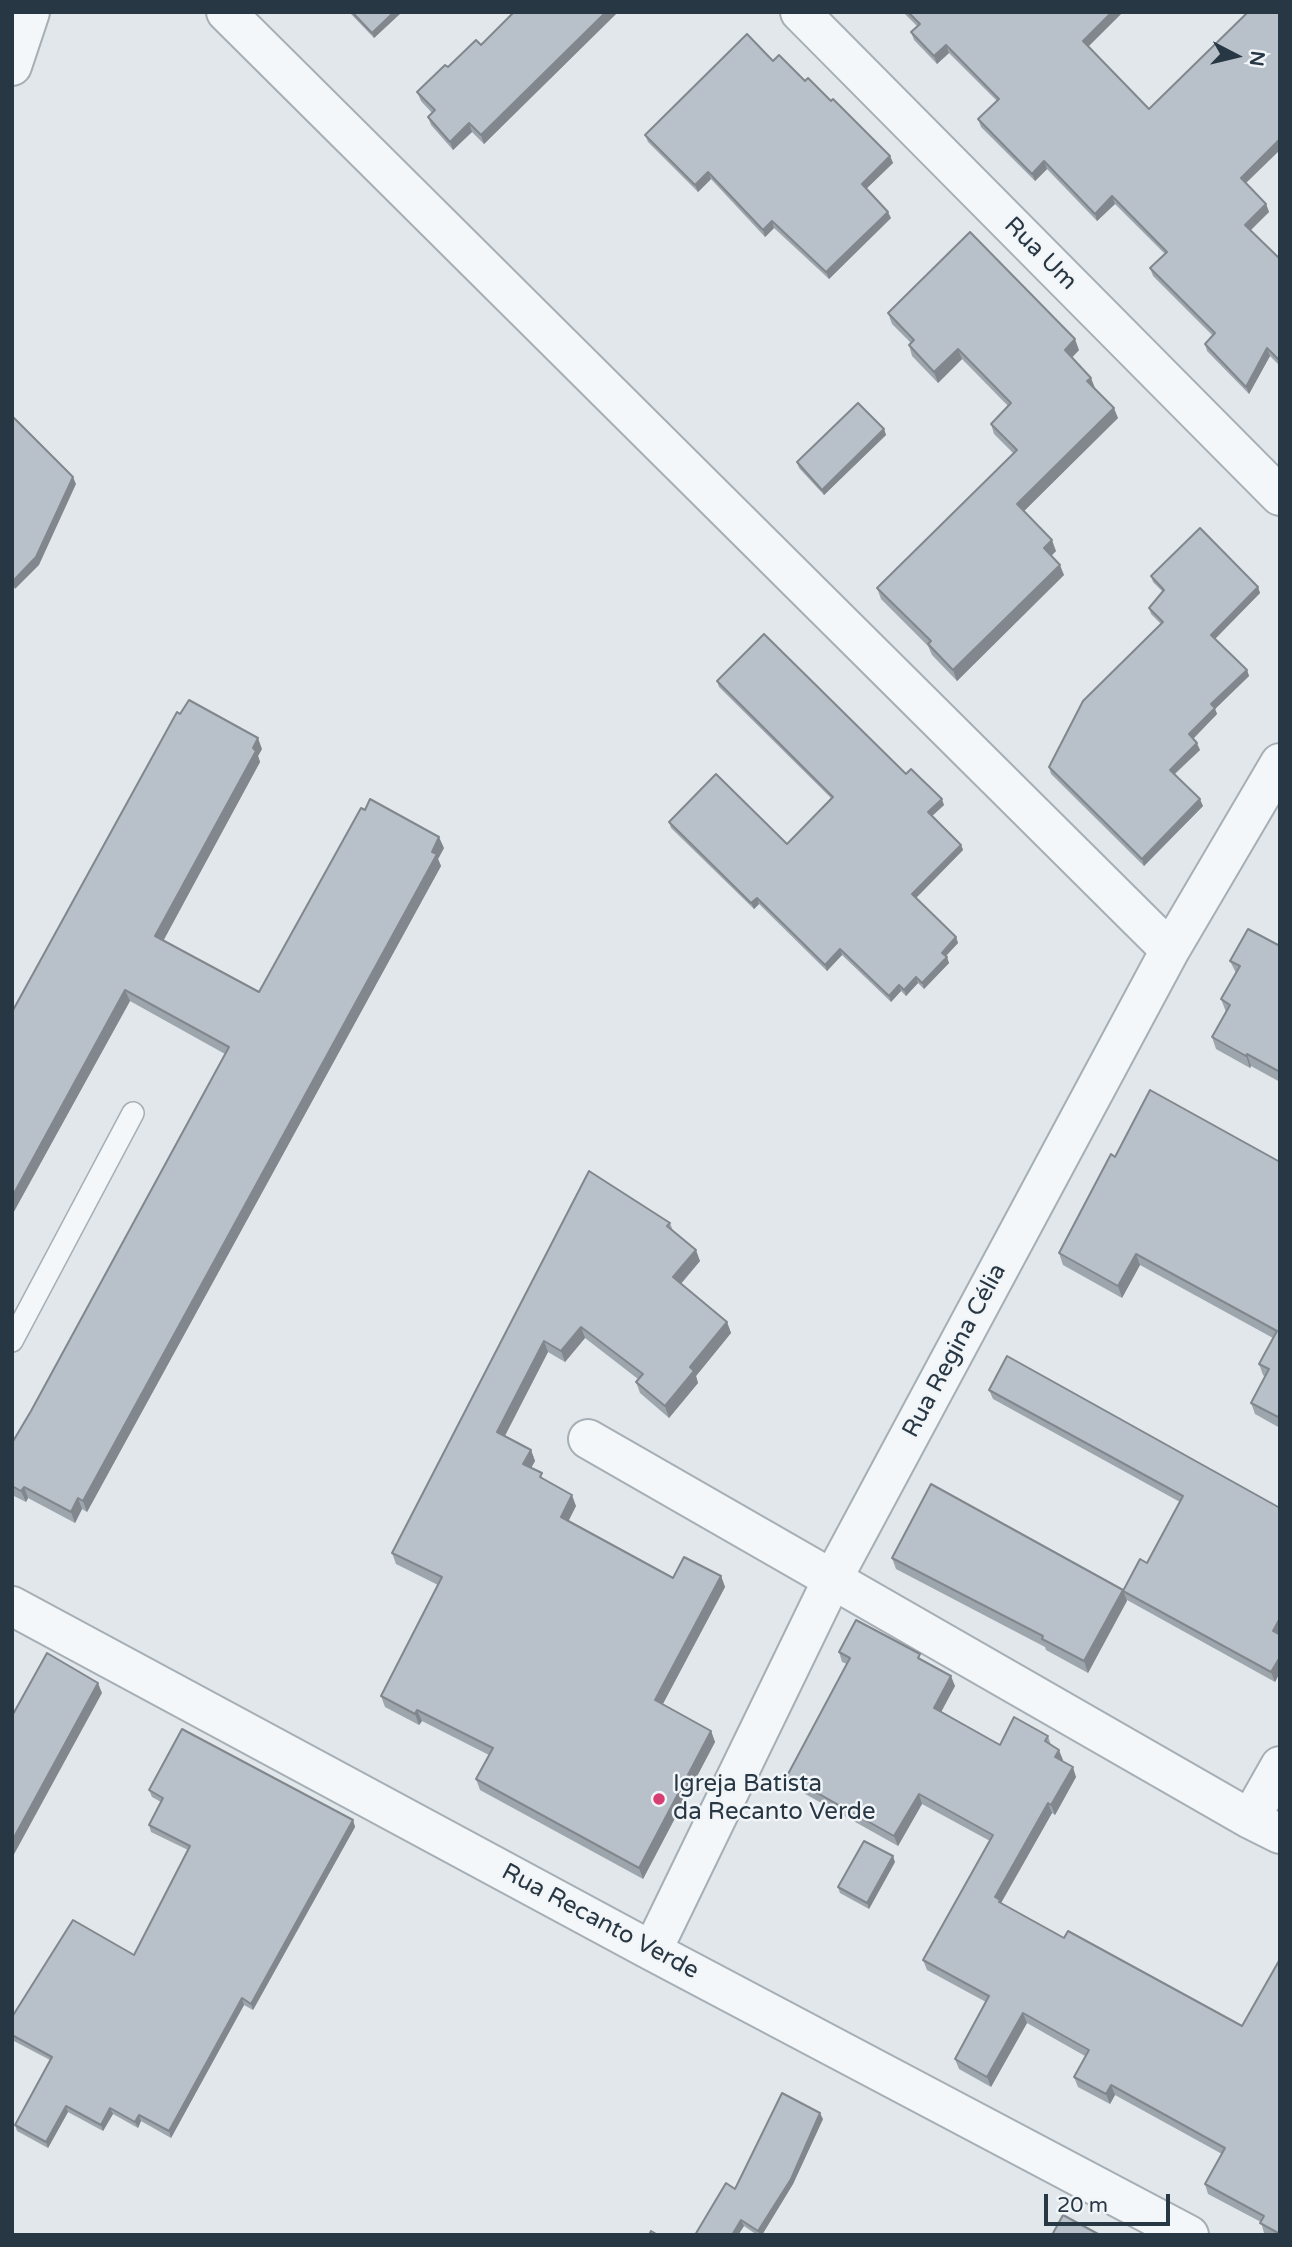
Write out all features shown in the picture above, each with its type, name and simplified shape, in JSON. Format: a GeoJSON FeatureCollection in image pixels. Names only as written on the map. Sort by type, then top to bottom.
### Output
{"type":"FeatureCollection","features":[{"type":"Feature","properties":{"kind":"street"},"geometry":{"type":"LineString","coordinates":[[12,66],[30,12]]}},
{"type":"Feature","properties":{"kind":"street"},"geometry":{"type":"LineString","coordinates":[[226,12],[1170,950]]}},
{"type":"Feature","properties":{"kind":"street","name":"Rua Um"},"geometry":{"type":"LineString","coordinates":[[800,12],[1280,496]]}},
{"type":"Feature","properties":{"kind":"street","name":"Rua Regina Célia"},"geometry":{"type":"LineString","coordinates":[[652,1951],[833,1578],[1170,950],[1280,763]]}},
{"type":"Feature","properties":{"kind":"street"},"geometry":{"type":"LineString","coordinates":[[589,1439],[1265,1826],[1280,1766]]}},
{"type":"Feature","properties":{"kind":"street","name":"Rua Recanto Verde"},"geometry":{"type":"LineString","coordinates":[[12,1606],[652,1951],[1189,2235]]}},
{"type":"Feature","properties":{"kind":"lane"},"geometry":{"type":"LineString","coordinates":[[12,1341],[133,1113]]}},
{"type":"Feature","properties":{"kind":"building"},"geometry":{"type":"Polygon","coordinates":[[[352,12],[394,12],[372,33],[352,12]]]}},
{"type":"Feature","properties":{"kind":"building"},"geometry":{"type":"Polygon","coordinates":[[[514,12],[606,12],[481,135],[469,123],[450,142],[428,117],[435,110],[417,92],[476,40],[481,45],[514,12]]]}},
{"type":"Feature","properties":{"kind":"building"},"geometry":{"type":"Polygon","coordinates":[[[908,12],[1112,12],[1083,41],[1149,109],[1248,12],[1280,12],[1280,139],[1241,178],[1266,204],[1245,225],[1280,259],[1280,361],[1267,348],[1246,387],[1205,344],[1215,333],[1150,268],[1167,252],[1112,196],[1095,214],[1044,161],[1032,174],[978,119],[999,99],[946,45],[934,56],[911,32],[920,24],[908,12]]]}},
{"type":"Feature","properties":{"kind":"building"},"geometry":{"type":"Polygon","coordinates":[[[747,34],[773,61],[779,55],[805,81],[808,78],[831,101],[833,99],[890,156],[862,184],[888,212],[826,272],[772,221],[763,230],[708,172],[695,185],[645,135],[747,34]]]}},
{"type":"Feature","properties":{"kind":"building"},"geometry":{"type":"Polygon","coordinates":[[[970,232],[1075,339],[1065,350],[1091,378],[1087,381],[1114,408],[1017,504],[1052,540],[1044,548],[1060,565],[953,670],[928,644],[931,641],[877,588],[1017,450],[991,424],[1011,403],[958,349],[934,372],[909,345],[914,340],[888,313],[970,232]]]}},
{"type":"Feature","properties":{"kind":"building"},"geometry":{"type":"Polygon","coordinates":[[[858,403],[884,429],[822,490],[797,462],[858,403]]]}},
{"type":"Feature","properties":{"kind":"building"},"geometry":{"type":"Polygon","coordinates":[[[12,416],[73,477],[36,557],[12,582],[12,416]]]}},
{"type":"Feature","properties":{"kind":"building"},"geometry":{"type":"Polygon","coordinates":[[[1200,528],[1258,587],[1211,635],[1247,670],[1211,704],[1215,708],[1189,734],[1197,743],[1170,770],[1200,799],[1142,859],[1049,767],[1083,701],[1163,622],[1149,608],[1164,590],[1151,576],[1200,528]]]}},
{"type":"Feature","properties":{"kind":"building"},"geometry":{"type":"Polygon","coordinates":[[[764,634],[906,774],[911,769],[942,799],[928,812],[961,845],[912,894],[956,937],[942,953],[947,957],[922,983],[916,977],[904,990],[899,985],[889,996],[840,949],[825,965],[757,898],[751,903],[669,822],[716,774],[787,844],[833,797],[717,681],[764,634]]]}},
{"type":"Feature","properties":{"kind":"building"},"geometry":{"type":"Polygon","coordinates":[[[189,700],[258,738],[253,748],[256,751],[155,936],[259,992],[361,808],[365,810],[370,799],[439,837],[432,852],[437,854],[83,1501],[78,1498],[71,1512],[24,1487],[21,1491],[12,1486],[12,1443],[229,1047],[125,990],[12,1197],[12,1012],[177,712],[180,714],[189,700]]]}},
{"type":"Feature","properties":{"kind":"building"},"geometry":{"type":"Polygon","coordinates":[[[1248,929],[1280,946],[1280,1072],[1212,1037],[1230,1005],[1221,999],[1240,966],[1230,961],[1248,929]]]}},
{"type":"Feature","properties":{"kind":"building"},"geometry":{"type":"Polygon","coordinates":[[[1150,1090],[1280,1162],[1280,1418],[1251,1403],[1269,1369],[1259,1364],[1277,1331],[1136,1254],[1118,1286],[1059,1253],[1111,1154],[1115,1157],[1150,1090]]]}},
{"type":"Feature","properties":{"kind":"building"},"geometry":{"type":"Polygon","coordinates":[[[589,1171],[670,1223],[667,1226],[696,1250],[673,1277],[727,1322],[690,1367],[694,1371],[665,1406],[636,1382],[643,1374],[581,1327],[561,1351],[544,1341],[497,1432],[531,1450],[523,1464],[542,1473],[540,1477],[572,1495],[561,1517],[673,1578],[684,1557],[721,1576],[655,1700],[711,1731],[639,1868],[476,1779],[493,1748],[417,1710],[415,1714],[381,1696],[442,1577],[392,1553],[589,1171]]]}},
{"type":"Feature","properties":{"kind":"building"},"geometry":{"type":"Polygon","coordinates":[[[1007,1356],[1280,1508],[1280,1618],[1273,1631],[1280,1635],[1280,1657],[1271,1672],[1123,1591],[1140,1559],[1147,1563],[1183,1496],[989,1390],[1007,1356]]]}},
{"type":"Feature","properties":{"kind":"building"},"geometry":{"type":"Polygon","coordinates":[[[931,1484],[1123,1590],[1084,1661],[1042,1639],[1043,1636],[892,1558],[931,1484]]]}},
{"type":"Feature","properties":{"kind":"building"},"geometry":{"type":"Polygon","coordinates":[[[856,1620],[920,1654],[918,1658],[951,1676],[934,1708],[1000,1745],[1014,1717],[1048,1736],[1045,1741],[1059,1750],[1055,1757],[1073,1767],[1051,1805],[1048,1803],[995,1897],[999,1902],[1064,1938],[1068,1931],[1242,2026],[1280,1959],[1280,2234],[1260,2223],[1264,2216],[1205,2184],[1225,2148],[1111,2085],[1106,2094],[1074,2077],[1089,2050],[1023,2013],[987,2077],[955,2059],[989,1996],[923,1960],[993,1835],[919,1794],[894,1836],[787,1776],[850,1658],[839,1652],[856,1620]]]}},
{"type":"Feature","properties":{"kind":"building"},"geometry":{"type":"Polygon","coordinates":[[[47,1653],[98,1683],[12,1841],[12,1716],[47,1653]]]}},
{"type":"Feature","properties":{"kind":"building"},"geometry":{"type":"Polygon","coordinates":[[[182,1729],[353,1820],[251,2004],[242,1998],[169,2131],[139,2115],[135,2122],[110,2108],[101,2125],[66,2106],[46,2142],[15,2125],[52,2057],[12,2035],[12,2017],[73,1920],[134,1955],[190,1846],[149,1825],[163,1798],[149,1790],[182,1729]]]}},
{"type":"Feature","properties":{"kind":"building"},"geometry":{"type":"Polygon","coordinates":[[[864,1841],[893,1856],[867,1903],[838,1887],[864,1841]]]}},
{"type":"Feature","properties":{"kind":"building"},"geometry":{"type":"Polygon","coordinates":[[[782,2093],[820,2113],[791,2179],[758,2231],[741,2220],[732,2235],[695,2235],[726,2183],[735,2189],[782,2093]]]}},
{"type":"Feature","properties":{"kind":"building"},"geometry":{"type":"Polygon","coordinates":[[[1063,2215],[1100,2235],[1052,2235],[1063,2215]]]}},
{"type":"Feature","properties":{"kind":"place","name":"Igreja Batista da Recanto Verde"},"geometry":{"type":"Point","coordinates":[659,1799]}}]}
